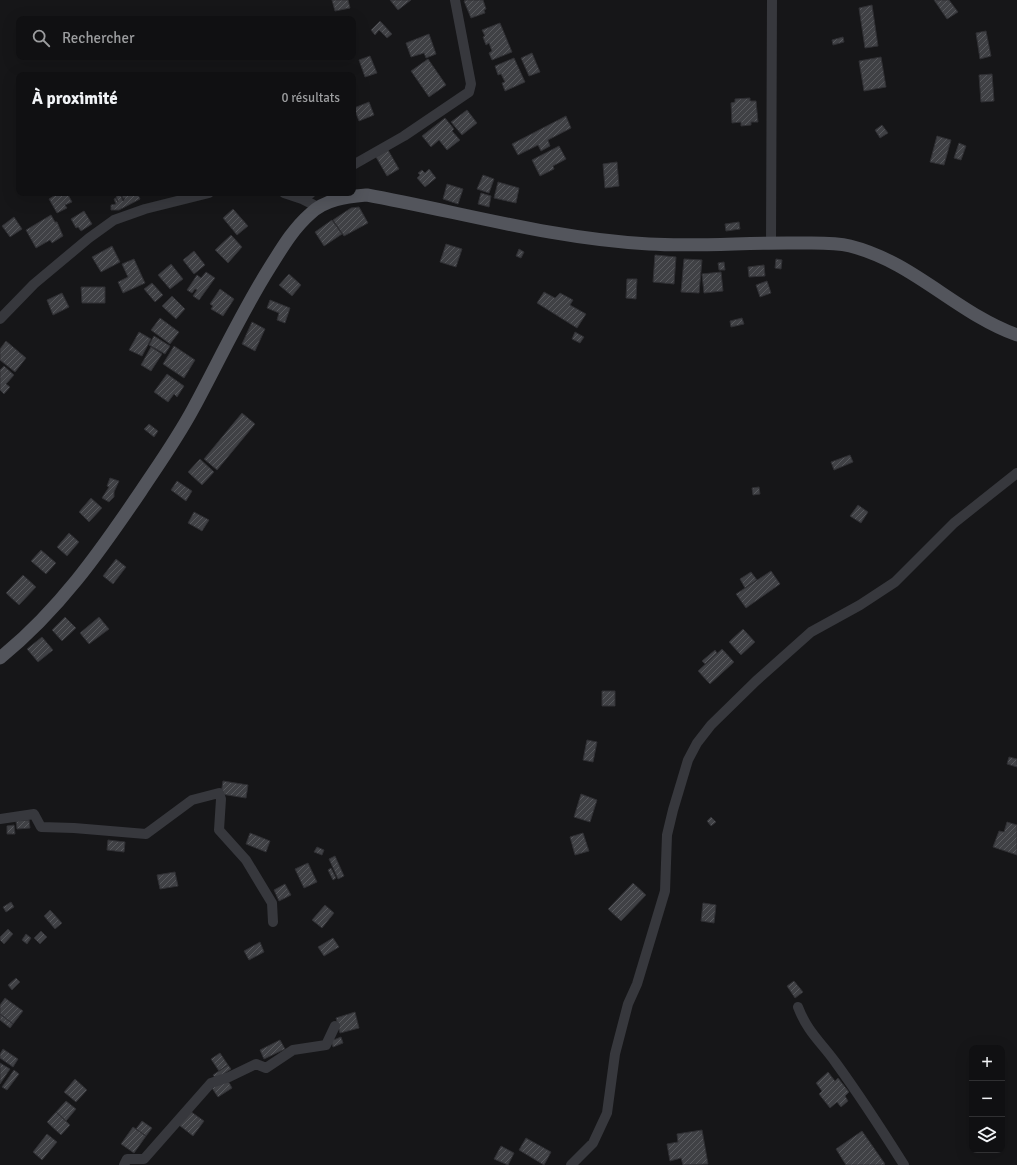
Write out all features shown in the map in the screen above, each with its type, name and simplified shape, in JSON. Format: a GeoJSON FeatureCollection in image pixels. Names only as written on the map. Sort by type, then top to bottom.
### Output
{"type":"FeatureCollection","features":[{"type":"Feature","properties":{"kind":"main road"},"geometry":{"type":"LineString","coordinates":[[0,658],[29,633],[61,601],[110,536],[193,410],[254,291],[297,227],[318,207],[347,197],[367,195],[532,229],[617,242],[665,244],[771,242],[847,245],[871,252],[902,266],[984,321],[1017,335]]}},
{"type":"Feature","properties":{"kind":"street"},"geometry":{"type":"LineString","coordinates":[[356,163],[404,136],[469,92],[470,84],[455,0]]}},
{"type":"Feature","properties":{"kind":"street"},"geometry":{"type":"LineString","coordinates":[[771,242],[772,0]]}},
{"type":"Feature","properties":{"kind":"street"},"geometry":{"type":"LineString","coordinates":[[0,319],[34,284],[114,220],[145,209],[197,196]]}},
{"type":"Feature","properties":{"kind":"street"},"geometry":{"type":"LineString","coordinates":[[306,196],[318,207]]}},
{"type":"Feature","properties":{"kind":"street"},"geometry":{"type":"LineString","coordinates":[[571,1165],[592,1143],[607,1113],[617,1047],[628,1004],[637,984],[664,891],[666,841],[673,810],[688,760],[697,743],[711,725],[756,681],[811,632],[895,582],[954,523],[1017,473]]}},
{"type":"Feature","properties":{"kind":"street"},"geometry":{"type":"LineString","coordinates":[[0,819],[34,814],[41,827],[146,834],[192,800],[219,793],[221,799],[219,830],[246,860],[272,903],[273,922]]}},
{"type":"Feature","properties":{"kind":"street"},"geometry":{"type":"LineString","coordinates":[[798,1008],[809,1032],[831,1055],[904,1165]]}},
{"type":"Feature","properties":{"kind":"street"},"geometry":{"type":"LineString","coordinates":[[124,1165],[127,1158],[144,1159],[211,1083],[229,1077],[256,1064],[266,1068],[293,1050],[326,1045],[335,1026]]}},
{"type":"Feature","properties":{"kind":"building"},"geometry":{"type":"Polygon","coordinates":[[[332,0],[348,0],[350,8],[335,11],[332,0]]]}},
{"type":"Feature","properties":{"kind":"building"},"geometry":{"type":"Polygon","coordinates":[[[390,0],[411,0],[398,10],[390,0]]]}},
{"type":"Feature","properties":{"kind":"building"},"geometry":{"type":"Polygon","coordinates":[[[483,0],[486,9],[484,10],[485,13],[471,18],[464,1],[483,0]]]}},
{"type":"Feature","properties":{"kind":"building"},"geometry":{"type":"Polygon","coordinates":[[[934,0],[949,0],[958,12],[947,19],[934,0]]]}},
{"type":"Feature","properties":{"kind":"building"},"geometry":{"type":"Polygon","coordinates":[[[872,5],[878,46],[865,48],[859,8],[872,5]]]}},
{"type":"Feature","properties":{"kind":"building"},"geometry":{"type":"Polygon","coordinates":[[[380,21],[392,34],[387,38],[379,30],[375,35],[371,30],[380,21]]]}},
{"type":"Feature","properties":{"kind":"building"},"geometry":{"type":"Polygon","coordinates":[[[500,23],[512,52],[492,60],[489,53],[492,51],[489,43],[486,45],[483,37],[485,36],[482,30],[500,23]]]}},
{"type":"Feature","properties":{"kind":"building"},"geometry":{"type":"Polygon","coordinates":[[[986,31],[991,56],[980,59],[976,33],[986,31]]]}},
{"type":"Feature","properties":{"kind":"building"},"geometry":{"type":"Polygon","coordinates":[[[429,34],[436,54],[426,58],[424,53],[411,57],[406,43],[429,34]]]}},
{"type":"Feature","properties":{"kind":"building"},"geometry":{"type":"Polygon","coordinates":[[[843,37],[844,42],[833,45],[832,40],[843,37]]]}},
{"type":"Feature","properties":{"kind":"building"},"geometry":{"type":"Polygon","coordinates":[[[532,53],[540,72],[529,76],[521,58],[532,53]]]}},
{"type":"Feature","properties":{"kind":"building"},"geometry":{"type":"Polygon","coordinates":[[[370,56],[377,73],[365,77],[359,60],[370,56]]]}},
{"type":"Feature","properties":{"kind":"building"},"geometry":{"type":"Polygon","coordinates":[[[881,57],[886,87],[864,91],[859,61],[881,57]]]}},
{"type":"Feature","properties":{"kind":"building"},"geometry":{"type":"Polygon","coordinates":[[[514,58],[525,82],[505,91],[502,83],[505,82],[501,74],[498,75],[495,66],[514,58]]]}},
{"type":"Feature","properties":{"kind":"building"},"geometry":{"type":"Polygon","coordinates":[[[428,59],[446,85],[429,97],[411,71],[428,59]]]}},
{"type":"Feature","properties":{"kind":"building"},"geometry":{"type":"Polygon","coordinates":[[[992,74],[994,101],[981,102],[979,75],[992,74]]]}},
{"type":"Feature","properties":{"kind":"building"},"geometry":{"type":"Polygon","coordinates":[[[750,98],[750,101],[756,101],[758,122],[751,122],[751,125],[741,126],[741,122],[732,123],[731,103],[735,102],[735,99],[750,98]]]}},
{"type":"Feature","properties":{"kind":"building"},"geometry":{"type":"Polygon","coordinates":[[[369,102],[374,115],[359,121],[356,113],[356,107],[369,102]]]}},
{"type":"Feature","properties":{"kind":"building"},"geometry":{"type":"Polygon","coordinates":[[[467,110],[477,123],[462,135],[451,122],[467,110]]]}},
{"type":"Feature","properties":{"kind":"building"},"geometry":{"type":"Polygon","coordinates":[[[566,116],[571,128],[548,140],[550,146],[541,151],[538,145],[518,155],[512,144],[566,116]]]}},
{"type":"Feature","properties":{"kind":"building"},"geometry":{"type":"Polygon","coordinates":[[[445,118],[454,129],[452,131],[460,140],[447,150],[439,140],[431,147],[422,136],[445,118]]]}},
{"type":"Feature","properties":{"kind":"building"},"geometry":{"type":"Polygon","coordinates":[[[882,125],[888,133],[880,138],[875,130],[882,125]]]}},
{"type":"Feature","properties":{"kind":"building"},"geometry":{"type":"Polygon","coordinates":[[[937,136],[951,140],[944,165],[930,162],[937,136]]]}},
{"type":"Feature","properties":{"kind":"building"},"geometry":{"type":"Polygon","coordinates":[[[959,143],[966,146],[961,160],[954,158],[959,143]]]}},
{"type":"Feature","properties":{"kind":"building"},"geometry":{"type":"Polygon","coordinates":[[[559,146],[566,159],[553,166],[554,169],[540,176],[532,160],[559,146]]]}},
{"type":"Feature","properties":{"kind":"building"},"geometry":{"type":"Polygon","coordinates":[[[388,150],[399,169],[387,176],[376,157],[388,150]]]}},
{"type":"Feature","properties":{"kind":"building"},"geometry":{"type":"Polygon","coordinates":[[[617,162],[619,186],[605,188],[603,164],[617,162]]]}},
{"type":"Feature","properties":{"kind":"building"},"geometry":{"type":"Polygon","coordinates":[[[429,169],[436,178],[425,187],[417,178],[420,175],[418,173],[422,170],[425,173],[429,169]]]}},
{"type":"Feature","properties":{"kind":"building"},"geometry":{"type":"Polygon","coordinates":[[[483,175],[494,179],[489,193],[477,189],[483,175]]]}},
{"type":"Feature","properties":{"kind":"building"},"geometry":{"type":"Polygon","coordinates":[[[498,182],[519,188],[516,203],[494,198],[498,182]]]}},
{"type":"Feature","properties":{"kind":"building"},"geometry":{"type":"Polygon","coordinates":[[[447,184],[463,189],[458,204],[443,199],[447,184]]]}},
{"type":"Feature","properties":{"kind":"building"},"geometry":{"type":"Polygon","coordinates":[[[481,193],[491,196],[489,207],[478,204],[481,193]]]}},
{"type":"Feature","properties":{"kind":"building"},"geometry":{"type":"Polygon","coordinates":[[[54,196],[69,196],[72,202],[65,205],[67,208],[57,213],[49,199],[54,196]]]}},
{"type":"Feature","properties":{"kind":"building"},"geometry":{"type":"Polygon","coordinates":[[[121,196],[123,201],[125,198],[123,199],[122,196],[138,196],[140,199],[119,210],[111,210],[111,205],[116,204],[114,199],[116,198],[118,202],[116,197],[121,196]]]}},
{"type":"Feature","properties":{"kind":"building"},"geometry":{"type":"Polygon","coordinates":[[[359,207],[368,223],[344,236],[333,220],[351,208],[359,207]]]}},
{"type":"Feature","properties":{"kind":"building"},"geometry":{"type":"Polygon","coordinates":[[[233,209],[248,226],[237,235],[223,218],[233,209]]]}},
{"type":"Feature","properties":{"kind":"building"},"geometry":{"type":"Polygon","coordinates":[[[84,211],[92,224],[81,231],[78,227],[76,228],[71,219],[84,211]]]}},
{"type":"Feature","properties":{"kind":"building"},"geometry":{"type":"Polygon","coordinates":[[[51,215],[55,222],[57,222],[63,236],[52,243],[50,240],[36,248],[26,230],[51,215]]]}},
{"type":"Feature","properties":{"kind":"building"},"geometry":{"type":"Polygon","coordinates":[[[14,217],[22,229],[10,237],[2,226],[14,217]]]}},
{"type":"Feature","properties":{"kind":"building"},"geometry":{"type":"Polygon","coordinates":[[[332,220],[342,234],[324,246],[315,232],[332,220]]]}},
{"type":"Feature","properties":{"kind":"building"},"geometry":{"type":"Polygon","coordinates":[[[739,222],[740,229],[726,231],[725,224],[739,222]]]}},
{"type":"Feature","properties":{"kind":"building"},"geometry":{"type":"Polygon","coordinates":[[[231,235],[242,247],[228,263],[215,250],[231,235]]]}},
{"type":"Feature","properties":{"kind":"building"},"geometry":{"type":"Polygon","coordinates":[[[446,244],[462,249],[456,267],[440,262],[446,244]]]}},
{"type":"Feature","properties":{"kind":"building"},"geometry":{"type":"Polygon","coordinates":[[[112,246],[120,262],[101,272],[92,257],[112,246]]]}},
{"type":"Feature","properties":{"kind":"building"},"geometry":{"type":"Polygon","coordinates":[[[519,249],[524,252],[521,258],[516,256],[519,249]]]}},
{"type":"Feature","properties":{"kind":"building"},"geometry":{"type":"Polygon","coordinates":[[[194,251],[205,265],[194,274],[183,260],[194,251]]]}},
{"type":"Feature","properties":{"kind":"building"},"geometry":{"type":"Polygon","coordinates":[[[655,255],[676,257],[674,284],[653,282],[655,255]]]}},
{"type":"Feature","properties":{"kind":"building"},"geometry":{"type":"Polygon","coordinates":[[[134,259],[145,283],[123,293],[118,282],[128,277],[122,264],[134,259]]]}},
{"type":"Feature","properties":{"kind":"building"},"geometry":{"type":"Polygon","coordinates":[[[684,259],[702,260],[699,293],[681,292],[684,259]]]}},
{"type":"Feature","properties":{"kind":"building"},"geometry":{"type":"Polygon","coordinates":[[[776,259],[782,260],[781,269],[775,268],[776,259]]]}},
{"type":"Feature","properties":{"kind":"building"},"geometry":{"type":"Polygon","coordinates":[[[724,262],[725,270],[719,270],[718,263],[724,262]]]}},
{"type":"Feature","properties":{"kind":"building"},"geometry":{"type":"Polygon","coordinates":[[[171,264],[183,279],[170,289],[158,275],[171,264]]]}},
{"type":"Feature","properties":{"kind":"building"},"geometry":{"type":"Polygon","coordinates":[[[764,265],[765,276],[749,277],[748,267],[764,265]]]}},
{"type":"Feature","properties":{"kind":"building"},"geometry":{"type":"Polygon","coordinates":[[[206,272],[215,278],[199,300],[193,296],[197,290],[195,289],[192,293],[187,290],[197,275],[201,278],[206,272]]]}},
{"type":"Feature","properties":{"kind":"building"},"geometry":{"type":"Polygon","coordinates":[[[721,272],[723,291],[704,293],[702,274],[721,272]]]}},
{"type":"Feature","properties":{"kind":"building"},"geometry":{"type":"Polygon","coordinates":[[[289,274],[301,285],[292,296],[279,285],[289,274]]]}},
{"type":"Feature","properties":{"kind":"building"},"geometry":{"type":"Polygon","coordinates":[[[627,279],[637,279],[636,299],[626,298],[627,279]]]}},
{"type":"Feature","properties":{"kind":"building"},"geometry":{"type":"Polygon","coordinates":[[[767,281],[771,293],[760,297],[756,285],[767,281]]]}},
{"type":"Feature","properties":{"kind":"building"},"geometry":{"type":"Polygon","coordinates":[[[152,283],[163,295],[155,302],[144,289],[152,283]]]}},
{"type":"Feature","properties":{"kind":"building"},"geometry":{"type":"Polygon","coordinates":[[[81,287],[105,287],[105,303],[82,303],[81,287]]]}},
{"type":"Feature","properties":{"kind":"building"},"geometry":{"type":"Polygon","coordinates":[[[220,289],[234,299],[223,316],[211,309],[213,306],[210,304],[220,289]]]}},
{"type":"Feature","properties":{"kind":"building"},"geometry":{"type":"Polygon","coordinates":[[[544,292],[555,298],[560,293],[573,300],[570,305],[586,314],[577,328],[537,303],[544,292]]]}},
{"type":"Feature","properties":{"kind":"building"},"geometry":{"type":"Polygon","coordinates":[[[62,293],[69,307],[53,315],[47,300],[62,293]]]}},
{"type":"Feature","properties":{"kind":"building"},"geometry":{"type":"Polygon","coordinates":[[[172,296],[185,309],[176,319],[162,306],[172,296]]]}},
{"type":"Feature","properties":{"kind":"building"},"geometry":{"type":"Polygon","coordinates":[[[270,300],[290,308],[285,323],[277,320],[279,313],[267,308],[270,300]]]}},
{"type":"Feature","properties":{"kind":"building"},"geometry":{"type":"Polygon","coordinates":[[[160,318],[179,332],[170,344],[151,330],[160,318]]]}},
{"type":"Feature","properties":{"kind":"building"},"geometry":{"type":"Polygon","coordinates":[[[742,318],[744,324],[731,327],[730,321],[742,318]]]}},
{"type":"Feature","properties":{"kind":"building"},"geometry":{"type":"Polygon","coordinates":[[[252,322],[265,329],[255,351],[242,344],[252,322]]]}},
{"type":"Feature","properties":{"kind":"building"},"geometry":{"type":"Polygon","coordinates":[[[139,332],[151,339],[142,356],[129,350],[139,332]]]}},
{"type":"Feature","properties":{"kind":"building"},"geometry":{"type":"Polygon","coordinates":[[[575,332],[584,337],[580,343],[572,339],[575,332]]]}},
{"type":"Feature","properties":{"kind":"building"},"geometry":{"type":"Polygon","coordinates":[[[154,336],[170,346],[165,354],[149,345],[154,336]]]}},
{"type":"Feature","properties":{"kind":"building"},"geometry":{"type":"Polygon","coordinates":[[[6,341],[26,358],[15,372],[0,360],[0,349],[6,341]]]}},
{"type":"Feature","properties":{"kind":"building"},"geometry":{"type":"Polygon","coordinates":[[[174,346],[195,360],[184,378],[163,364],[174,346]]]}},
{"type":"Feature","properties":{"kind":"building"},"geometry":{"type":"Polygon","coordinates":[[[151,347],[162,354],[151,371],[141,365],[151,347]]]}},
{"type":"Feature","properties":{"kind":"building"},"geometry":{"type":"Polygon","coordinates":[[[4,366],[14,375],[6,384],[10,387],[4,394],[0,390],[0,370],[4,366]]]}},
{"type":"Feature","properties":{"kind":"building"},"geometry":{"type":"Polygon","coordinates":[[[167,374],[184,386],[177,397],[174,394],[168,402],[154,392],[167,374]]]}},
{"type":"Feature","properties":{"kind":"building"},"geometry":{"type":"Polygon","coordinates":[[[242,413],[255,424],[217,470],[204,459],[242,413]]]}},
{"type":"Feature","properties":{"kind":"building"},"geometry":{"type":"Polygon","coordinates":[[[149,424],[158,431],[154,437],[144,429],[149,424]]]}},
{"type":"Feature","properties":{"kind":"building"},"geometry":{"type":"Polygon","coordinates":[[[850,455],[853,462],[834,470],[831,462],[850,455]]]}},
{"type":"Feature","properties":{"kind":"building"},"geometry":{"type":"Polygon","coordinates":[[[200,459],[214,472],[202,485],[188,472],[200,459]]]}},
{"type":"Feature","properties":{"kind":"building"},"geometry":{"type":"Polygon","coordinates":[[[110,478],[119,481],[114,492],[114,497],[109,502],[102,498],[109,487],[107,486],[110,478]]]}},
{"type":"Feature","properties":{"kind":"building"},"geometry":{"type":"Polygon","coordinates":[[[177,481],[192,491],[186,501],[171,490],[177,481]]]}},
{"type":"Feature","properties":{"kind":"building"},"geometry":{"type":"Polygon","coordinates":[[[759,487],[760,494],[753,495],[752,488],[759,487]]]}},
{"type":"Feature","properties":{"kind":"building"},"geometry":{"type":"Polygon","coordinates":[[[91,498],[102,508],[89,522],[79,512],[91,498]]]}},
{"type":"Feature","properties":{"kind":"building"},"geometry":{"type":"Polygon","coordinates":[[[858,505],[868,512],[861,523],[850,516],[858,505]]]}},
{"type":"Feature","properties":{"kind":"building"},"geometry":{"type":"Polygon","coordinates":[[[194,512],[209,520],[202,531],[188,523],[194,512]]]}},
{"type":"Feature","properties":{"kind":"building"},"geometry":{"type":"Polygon","coordinates":[[[69,533],[79,542],[67,556],[57,547],[69,533]]]}},
{"type":"Feature","properties":{"kind":"building"},"geometry":{"type":"Polygon","coordinates":[[[41,550],[56,563],[46,574],[31,561],[41,550]]]}},
{"type":"Feature","properties":{"kind":"building"},"geometry":{"type":"Polygon","coordinates":[[[116,559],[126,567],[113,584],[103,576],[116,559]]]}},
{"type":"Feature","properties":{"kind":"building"},"geometry":{"type":"Polygon","coordinates":[[[771,571],[780,584],[746,608],[736,594],[771,571]]]}},
{"type":"Feature","properties":{"kind":"building"},"geometry":{"type":"Polygon","coordinates":[[[751,572],[757,580],[745,588],[740,579],[751,572]]]}},
{"type":"Feature","properties":{"kind":"building"},"geometry":{"type":"Polygon","coordinates":[[[23,575],[36,587],[19,605],[6,593],[23,575]]]}},
{"type":"Feature","properties":{"kind":"building"},"geometry":{"type":"Polygon","coordinates":[[[65,617],[76,628],[62,641],[52,630],[65,617]]]}},
{"type":"Feature","properties":{"kind":"building"},"geometry":{"type":"Polygon","coordinates":[[[99,617],[109,629],[89,644],[80,633],[99,617]]]}},
{"type":"Feature","properties":{"kind":"building"},"geometry":{"type":"Polygon","coordinates":[[[743,629],[755,642],[741,655],[729,642],[743,629]]]}},
{"type":"Feature","properties":{"kind":"building"},"geometry":{"type":"Polygon","coordinates":[[[42,637],[53,650],[38,662],[27,649],[42,637]]]}},
{"type":"Feature","properties":{"kind":"building"},"geometry":{"type":"Polygon","coordinates":[[[722,649],[734,662],[710,684],[698,671],[722,649]]]}},
{"type":"Feature","properties":{"kind":"building"},"geometry":{"type":"Polygon","coordinates":[[[715,650],[717,653],[705,664],[702,661],[715,650]]]}},
{"type":"Feature","properties":{"kind":"building"},"geometry":{"type":"Polygon","coordinates":[[[602,691],[615,691],[615,706],[602,706],[602,691]]]}},
{"type":"Feature","properties":{"kind":"building"},"geometry":{"type":"Polygon","coordinates":[[[587,740],[597,742],[593,762],[583,760],[587,740]]]}},
{"type":"Feature","properties":{"kind":"building"},"geometry":{"type":"Polygon","coordinates":[[[1009,757],[1017,759],[1017,767],[1007,764],[1009,757]]]}},
{"type":"Feature","properties":{"kind":"building"},"geometry":{"type":"Polygon","coordinates":[[[223,781],[248,785],[246,798],[221,794],[223,781]]]}},
{"type":"Feature","properties":{"kind":"building"},"geometry":{"type":"Polygon","coordinates":[[[581,794],[597,800],[590,822],[574,817],[581,794]]]}},
{"type":"Feature","properties":{"kind":"building"},"geometry":{"type":"Polygon","coordinates":[[[711,817],[716,822],[711,826],[707,821],[711,817]]]}},
{"type":"Feature","properties":{"kind":"building"},"geometry":{"type":"Polygon","coordinates":[[[29,820],[30,828],[17,829],[16,821],[29,820]]]}},
{"type":"Feature","properties":{"kind":"building"},"geometry":{"type":"Polygon","coordinates":[[[1007,822],[1017,825],[1017,855],[993,847],[999,831],[1004,832],[1007,822]]]}},
{"type":"Feature","properties":{"kind":"building"},"geometry":{"type":"Polygon","coordinates":[[[14,825],[15,834],[7,834],[7,826],[14,825]]]}},
{"type":"Feature","properties":{"kind":"building"},"geometry":{"type":"Polygon","coordinates":[[[250,833],[270,841],[266,852],[246,844],[250,833]]]}},
{"type":"Feature","properties":{"kind":"building"},"geometry":{"type":"Polygon","coordinates":[[[583,833],[589,851],[575,855],[570,837],[583,833]]]}},
{"type":"Feature","properties":{"kind":"building"},"geometry":{"type":"Polygon","coordinates":[[[108,840],[125,842],[124,852],[107,850],[108,840]]]}},
{"type":"Feature","properties":{"kind":"building"},"geometry":{"type":"Polygon","coordinates":[[[317,847],[324,850],[322,855],[314,852],[317,847]]]}},
{"type":"Feature","properties":{"kind":"building"},"geometry":{"type":"Polygon","coordinates":[[[335,856],[344,876],[338,879],[329,859],[335,856]]]}},
{"type":"Feature","properties":{"kind":"building"},"geometry":{"type":"Polygon","coordinates":[[[308,863],[317,882],[304,888],[295,869],[308,863]]]}},
{"type":"Feature","properties":{"kind":"building"},"geometry":{"type":"Polygon","coordinates":[[[331,868],[336,878],[333,880],[328,870],[331,868]]]}},
{"type":"Feature","properties":{"kind":"building"},"geometry":{"type":"Polygon","coordinates":[[[175,872],[178,886],[160,889],[157,875],[175,872]]]}},
{"type":"Feature","properties":{"kind":"building"},"geometry":{"type":"Polygon","coordinates":[[[633,883],[646,895],[621,921],[608,909],[633,883]]]}},
{"type":"Feature","properties":{"kind":"building"},"geometry":{"type":"Polygon","coordinates":[[[285,884],[291,895],[279,901],[274,890],[285,884]]]}},
{"type":"Feature","properties":{"kind":"building"},"geometry":{"type":"Polygon","coordinates":[[[11,902],[14,907],[6,912],[3,907],[11,902]]]}},
{"type":"Feature","properties":{"kind":"building"},"geometry":{"type":"Polygon","coordinates":[[[703,903],[716,905],[714,923],[701,921],[703,903]]]}},
{"type":"Feature","properties":{"kind":"building"},"geometry":{"type":"Polygon","coordinates":[[[325,905],[334,913],[322,928],[312,920],[325,905]]]}},
{"type":"Feature","properties":{"kind":"building"},"geometry":{"type":"Polygon","coordinates":[[[50,910],[62,923],[55,929],[44,916],[50,910]]]}},
{"type":"Feature","properties":{"kind":"building"},"geometry":{"type":"Polygon","coordinates":[[[8,929],[13,934],[4,944],[0,940],[0,937],[8,929]]]}},
{"type":"Feature","properties":{"kind":"building"},"geometry":{"type":"Polygon","coordinates":[[[41,931],[47,937],[40,944],[34,938],[41,931]]]}},
{"type":"Feature","properties":{"kind":"building"},"geometry":{"type":"Polygon","coordinates":[[[26,934],[31,938],[27,944],[22,940],[26,934]]]}},
{"type":"Feature","properties":{"kind":"building"},"geometry":{"type":"Polygon","coordinates":[[[333,938],[339,947],[324,956],[318,947],[333,938]]]}},
{"type":"Feature","properties":{"kind":"building"},"geometry":{"type":"Polygon","coordinates":[[[260,942],[264,952],[249,960],[244,951],[260,942]]]}},
{"type":"Feature","properties":{"kind":"building"},"geometry":{"type":"Polygon","coordinates":[[[16,978],[20,982],[12,990],[8,985],[16,978]]]}},
{"type":"Feature","properties":{"kind":"building"},"geometry":{"type":"Polygon","coordinates":[[[794,981],[803,992],[795,998],[787,986],[794,981]]]}},
{"type":"Feature","properties":{"kind":"building"},"geometry":{"type":"Polygon","coordinates":[[[5,998],[23,1011],[13,1024],[0,1014],[0,1005],[5,998]]]}},
{"type":"Feature","properties":{"kind":"building"},"geometry":{"type":"Polygon","coordinates":[[[355,1012],[359,1028],[340,1033],[336,1018],[355,1012]]]}},
{"type":"Feature","properties":{"kind":"building"},"geometry":{"type":"Polygon","coordinates":[[[0,1014],[13,1024],[10,1028],[0,1020],[0,1014]]]}},
{"type":"Feature","properties":{"kind":"building"},"geometry":{"type":"Polygon","coordinates":[[[341,1037],[343,1043],[333,1047],[331,1041],[341,1037]]]}},
{"type":"Feature","properties":{"kind":"building"},"geometry":{"type":"Polygon","coordinates":[[[280,1040],[285,1049],[264,1059],[260,1050],[280,1040]]]}},
{"type":"Feature","properties":{"kind":"building"},"geometry":{"type":"Polygon","coordinates":[[[3,1049],[18,1059],[13,1067],[0,1058],[0,1054],[3,1049]]]}},
{"type":"Feature","properties":{"kind":"building"},"geometry":{"type":"Polygon","coordinates":[[[220,1053],[228,1065],[219,1071],[211,1059],[220,1053]]]}},
{"type":"Feature","properties":{"kind":"building"},"geometry":{"type":"Polygon","coordinates":[[[0,1063],[10,1069],[0,1084],[0,1063]]]}},
{"type":"Feature","properties":{"kind":"building"},"geometry":{"type":"Polygon","coordinates":[[[228,1065],[231,1069],[216,1079],[213,1075],[228,1065]]]}},
{"type":"Feature","properties":{"kind":"building"},"geometry":{"type":"Polygon","coordinates":[[[14,1070],[19,1074],[7,1090],[2,1087],[14,1070]]]}},
{"type":"Feature","properties":{"kind":"building"},"geometry":{"type":"Polygon","coordinates":[[[828,1072],[835,1081],[838,1078],[849,1092],[845,1096],[848,1101],[841,1107],[837,1102],[830,1108],[819,1094],[822,1091],[816,1083],[828,1072]]]}},
{"type":"Feature","properties":{"kind":"building"},"geometry":{"type":"Polygon","coordinates":[[[75,1079],[87,1090],[76,1102],[64,1092],[75,1079]]]}},
{"type":"Feature","properties":{"kind":"building"},"geometry":{"type":"Polygon","coordinates":[[[227,1079],[232,1088],[218,1097],[212,1088],[227,1079]]]}},
{"type":"Feature","properties":{"kind":"building"},"geometry":{"type":"Polygon","coordinates":[[[66,1101],[76,1109],[66,1121],[56,1112],[66,1101]]]}},
{"type":"Feature","properties":{"kind":"building"},"geometry":{"type":"Polygon","coordinates":[[[190,1111],[204,1121],[193,1136],[179,1125],[190,1111]]]}},
{"type":"Feature","properties":{"kind":"building"},"geometry":{"type":"Polygon","coordinates":[[[56,1112],[70,1125],[61,1135],[47,1122],[56,1112]]]}},
{"type":"Feature","properties":{"kind":"building"},"geometry":{"type":"Polygon","coordinates":[[[142,1121],[152,1128],[146,1136],[136,1129],[142,1121]]]}},
{"type":"Feature","properties":{"kind":"building"},"geometry":{"type":"Polygon","coordinates":[[[133,1127],[146,1136],[134,1153],[121,1144],[133,1127]]]}},
{"type":"Feature","properties":{"kind":"building"},"geometry":{"type":"Polygon","coordinates":[[[702,1130],[708,1164],[683,1165],[681,1158],[670,1161],[667,1144],[678,1142],[677,1134],[702,1130]]]}},
{"type":"Feature","properties":{"kind":"building"},"geometry":{"type":"Polygon","coordinates":[[[862,1131],[885,1164],[884,1165],[846,1165],[836,1149],[862,1131]]]}},
{"type":"Feature","properties":{"kind":"building"},"geometry":{"type":"Polygon","coordinates":[[[47,1134],[57,1142],[42,1160],[33,1152],[47,1134]]]}},
{"type":"Feature","properties":{"kind":"building"},"geometry":{"type":"Polygon","coordinates":[[[526,1138],[551,1152],[544,1165],[519,1150],[526,1138]]]}},
{"type":"Feature","properties":{"kind":"building"},"geometry":{"type":"Polygon","coordinates":[[[501,1146],[514,1153],[508,1165],[494,1159],[501,1146]]]}}]}
